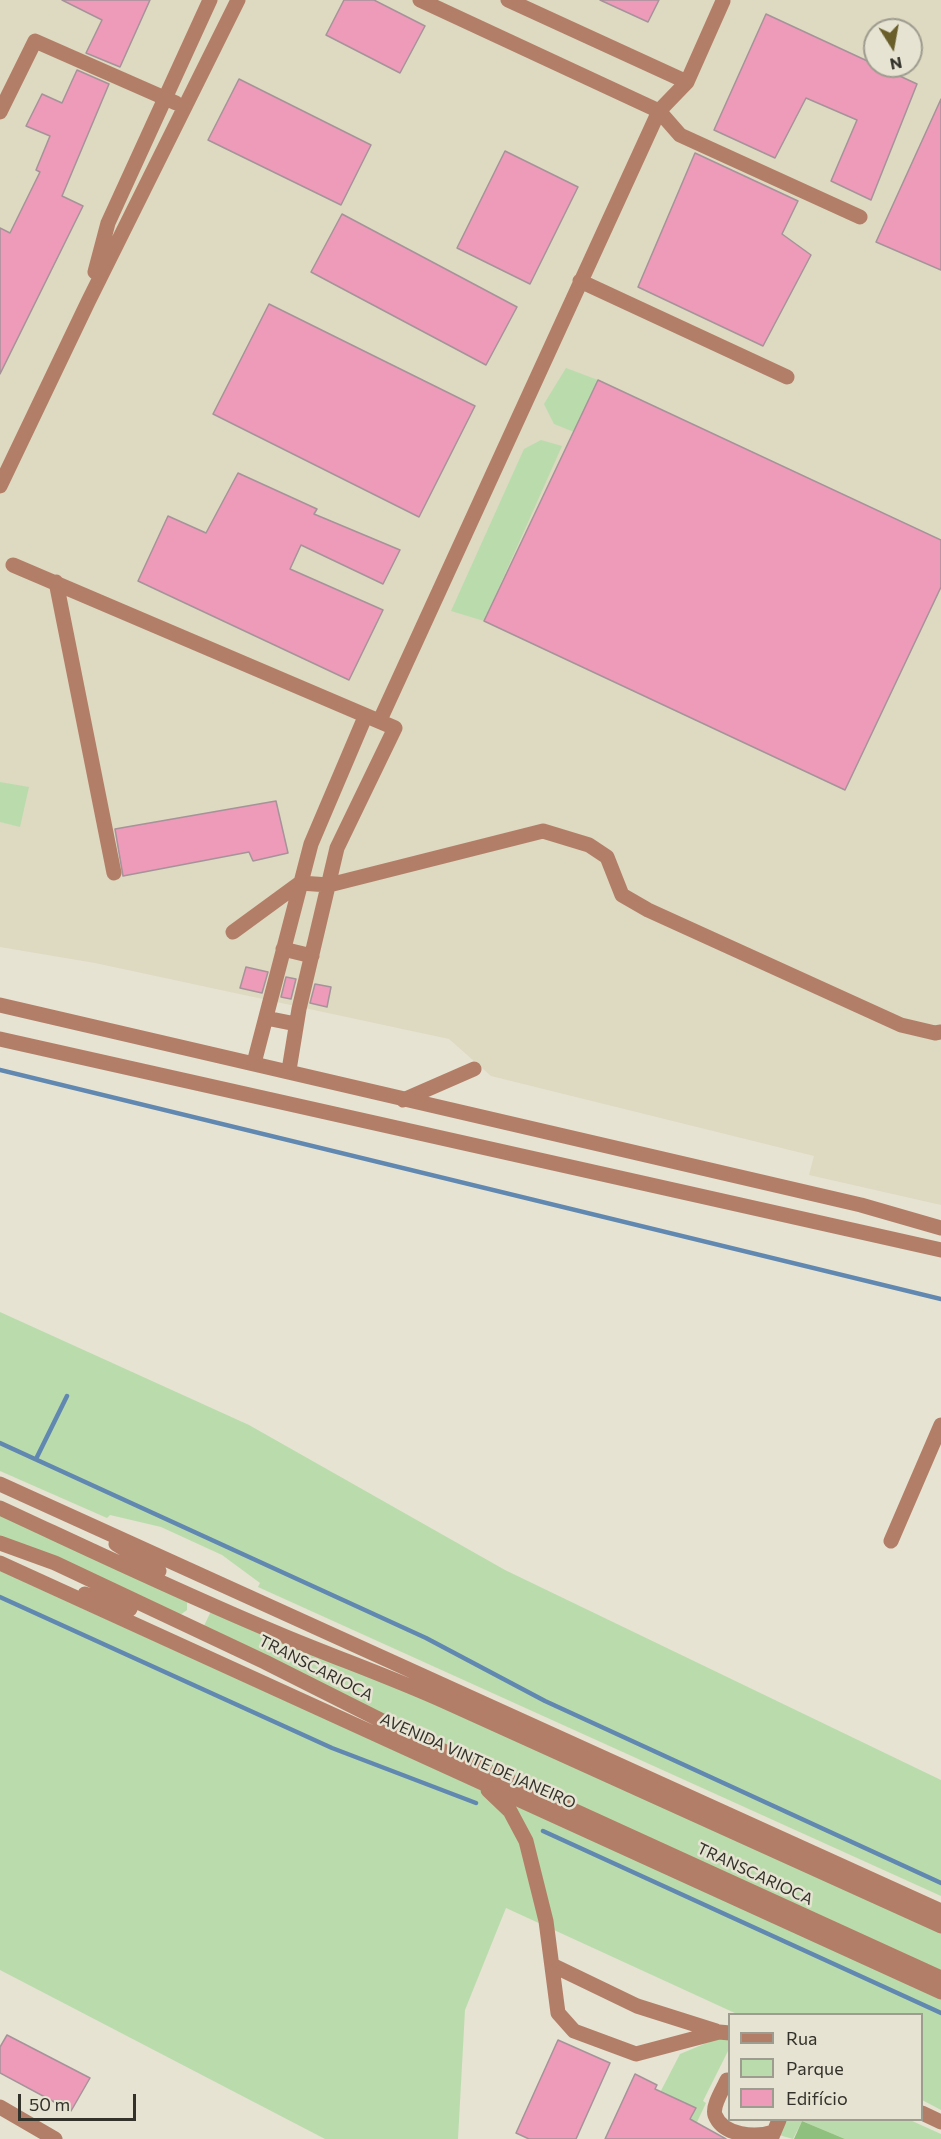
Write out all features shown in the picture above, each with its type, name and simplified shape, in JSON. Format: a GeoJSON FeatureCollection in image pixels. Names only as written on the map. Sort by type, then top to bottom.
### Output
{"type":"FeatureCollection","features":[{"type":"Feature","properties":{"kind":"street"},"geometry":{"type":"LineString","coordinates":[[88,302],[108,222],[167,98],[210,0]]}},
{"type":"Feature","properties":{"kind":"street"},"geometry":{"type":"LineString","coordinates":[[0,486],[88,302],[238,0]]}},
{"type":"Feature","properties":{"kind":"street"},"geometry":{"type":"LineString","coordinates":[[420,0],[659,111],[680,135],[860,217]]}},
{"type":"Feature","properties":{"kind":"street"},"geometry":{"type":"LineString","coordinates":[[508,0],[687,82]]}},
{"type":"Feature","properties":{"kind":"street"},"geometry":{"type":"LineString","coordinates":[[254,1063],[311,844],[659,111],[687,82],[723,1]]}},
{"type":"Feature","properties":{"kind":"street"},"geometry":{"type":"LineString","coordinates":[[0,112],[35,40],[185,108]]}},
{"type":"Feature","properties":{"kind":"street"},"geometry":{"type":"LineString","coordinates":[[580,281],[787,377]]}},
{"type":"Feature","properties":{"kind":"street"},"geometry":{"type":"LineString","coordinates":[[13,565],[395,728],[337,848],[296,1024],[289,1071]]}},
{"type":"Feature","properties":{"kind":"street"},"geometry":{"type":"LineString","coordinates":[[56,582],[114,873]]}},
{"type":"Feature","properties":{"kind":"street"},"geometry":{"type":"LineString","coordinates":[[233,932],[300,884],[329,885],[543,831],[589,845],[607,857],[622,895],[648,910],[901,1025],[935,1034],[941,1032]]}},
{"type":"Feature","properties":{"kind":"street"},"geometry":{"type":"LineString","coordinates":[[283,949],[312,956]]}},
{"type":"Feature","properties":{"kind":"street"},"geometry":{"type":"LineString","coordinates":[[0,1005],[861,1205],[941,1228]]}},
{"type":"Feature","properties":{"kind":"street"},"geometry":{"type":"LineString","coordinates":[[266,1018],[296,1024]]}},
{"type":"Feature","properties":{"kind":"street"},"geometry":{"type":"LineString","coordinates":[[0,1039],[941,1250]]}},
{"type":"Feature","properties":{"kind":"street"},"geometry":{"type":"LineString","coordinates":[[403,1100],[474,1069]]}},
{"type":"Feature","properties":{"kind":"street"},"geometry":{"type":"LineString","coordinates":[[891,1541],[941,1425]]}},
{"type":"Feature","properties":{"kind":"street"},"geometry":{"type":"LineString","coordinates":[[0,1484],[941,1911]]}},
{"type":"Feature","properties":{"kind":"street","name":"TRANSCARIOCA"},"geometry":{"type":"LineString","coordinates":[[0,1508],[201,1601],[372,1669],[941,1926]]}},
{"type":"Feature","properties":{"kind":"street"},"geometry":{"type":"LineString","coordinates":[[47,1585],[118,1603],[175,1628],[189,1626],[201,1615],[201,1601],[190,1586],[143,1563],[77,1518]]}},
{"type":"Feature","properties":{"kind":"street","name":"TRANSCARIOCA"},"geometry":{"type":"LineString","coordinates":[[0,1543],[55,1563],[189,1626],[426,1743],[941,1978]]}},
{"type":"Feature","properties":{"kind":"street","name":"AVENIDA VINTE DE JANEIRO"},"geometry":{"type":"LineString","coordinates":[[0,1563],[941,1992]]}},
{"type":"Feature","properties":{"kind":"street"},"geometry":{"type":"LineString","coordinates":[[477,1780],[510,1810],[526,1841],[546,1921],[558,2013],[573,2031],[614,2048],[636,2054],[724,2032]]}},
{"type":"Feature","properties":{"kind":"street"},"geometry":{"type":"LineString","coordinates":[[552,1965],[637,2006],[679,2021],[724,2032]]}},
{"type":"Feature","properties":{"kind":"street"},"geometry":{"type":"LineString","coordinates":[[728,2085],[715,2107],[715,2115],[722,2125],[743,2135],[760,2137],[774,2130]]}},
{"type":"Feature","properties":{"kind":"street"},"geometry":{"type":"LineString","coordinates":[[0,2107],[55,2139]]}},
{"type":"Feature","properties":{"kind":"street"},"geometry":{"type":"LineString","coordinates":[[923,2114],[941,2122]]}},
{"type":"Feature","properties":{"kind":"shaded area"},"geometry":{"type":"Polygon","coordinates":[[[0,0],[941,0],[941,1205],[809,1175],[814,1156],[491,1076],[449,1039],[95,963],[0,947],[0,0]]]}},
{"type":"Feature","properties":{"kind":"green space"},"geometry":{"type":"Polygon","coordinates":[[[566,368],[598,380],[574,432],[554,424],[544,404],[566,368]]]}},
{"type":"Feature","properties":{"kind":"green space"},"geometry":{"type":"Polygon","coordinates":[[[541,440],[562,446],[484,621],[451,611],[524,449],[541,440]]]}},
{"type":"Feature","properties":{"kind":"green space"},"geometry":{"type":"Polygon","coordinates":[[[0,782],[29,787],[20,827],[0,822],[0,782]]]}},
{"type":"Feature","properties":{"kind":"green space"},"geometry":{"type":"Polygon","coordinates":[[[0,1312],[249,1425],[505,1570],[941,1780],[941,1896],[258,1587],[260,1583],[222,1555],[161,1527],[110,1515],[107,1518],[0,1471],[0,1312]]]}},
{"type":"Feature","properties":{"kind":"green space"},"geometry":{"type":"Polygon","coordinates":[[[0,1512],[187,1601],[187,1610],[180,1615],[0,1538],[0,1512]]]}},
{"type":"Feature","properties":{"kind":"green space"},"geometry":{"type":"Polygon","coordinates":[[[0,1571],[941,1999],[941,2110],[923,2101],[923,2013],[735,2013],[506,1908],[465,2010],[458,2139],[325,2139],[0,1970],[0,1571]]]}},
{"type":"Feature","properties":{"kind":"green space"},"geometry":{"type":"Polygon","coordinates":[[[212,1609],[364,1671],[941,1931],[941,1973],[426,1738],[203,1628],[212,1609]]]}},
{"type":"Feature","properties":{"kind":"green space"},"geometry":{"type":"Polygon","coordinates":[[[728,2034],[728,2051],[703,2101],[706,2103],[689,2139],[681,2139],[695,2108],[636,2139],[680,2054],[728,2034]]]}},
{"type":"Feature","properties":{"kind":"green space"},"geometry":{"type":"Polygon","coordinates":[[[786,2121],[802,2121],[793,2139],[779,2135],[786,2121]]]}},
{"type":"Feature","properties":{"kind":"green space"},"geometry":{"type":"Polygon","coordinates":[[[802,2121],[912,2121],[941,2134],[941,2139],[845,2139],[802,2121]]]}},
{"type":"Feature","properties":{"kind":"green space"},"geometry":{"type":"Polygon","coordinates":[[[802,2121],[845,2139],[794,2139],[802,2121]]]}},
{"type":"Feature","properties":{"kind":"building"},"geometry":{"type":"Polygon","coordinates":[[[62,0],[150,0],[120,67],[86,53],[102,20],[62,0]]]}},
{"type":"Feature","properties":{"kind":"building"},"geometry":{"type":"Polygon","coordinates":[[[344,0],[374,0],[425,26],[400,73],[326,35],[344,0]]]}},
{"type":"Feature","properties":{"kind":"building"},"geometry":{"type":"Polygon","coordinates":[[[600,0],[659,0],[648,22],[600,0]]]}},
{"type":"Feature","properties":{"kind":"building"},"geometry":{"type":"Polygon","coordinates":[[[766,14],[863,59],[863,78],[904,78],[917,84],[871,200],[831,181],[857,120],[806,98],[775,158],[714,130],[766,14]]]}},
{"type":"Feature","properties":{"kind":"building"},"geometry":{"type":"Polygon","coordinates":[[[77,70],[109,84],[62,196],[83,206],[0,374],[0,228],[10,233],[40,172],[36,170],[50,136],[26,126],[42,94],[62,103],[77,70]]]}},
{"type":"Feature","properties":{"kind":"building"},"geometry":{"type":"Polygon","coordinates":[[[239,79],[371,145],[341,205],[208,140],[239,79]]]}},
{"type":"Feature","properties":{"kind":"building"},"geometry":{"type":"Polygon","coordinates":[[[941,99],[941,270],[876,242],[941,99]]]}},
{"type":"Feature","properties":{"kind":"building"},"geometry":{"type":"Polygon","coordinates":[[[505,151],[578,187],[530,284],[457,248],[505,151]]]}},
{"type":"Feature","properties":{"kind":"building"},"geometry":{"type":"Polygon","coordinates":[[[695,153],[798,201],[782,234],[811,255],[763,346],[638,287],[695,153]]]}},
{"type":"Feature","properties":{"kind":"building"},"geometry":{"type":"Polygon","coordinates":[[[342,214],[517,307],[486,365],[311,272],[342,214]]]}},
{"type":"Feature","properties":{"kind":"building"},"geometry":{"type":"Polygon","coordinates":[[[269,304],[475,406],[419,517],[213,414],[269,304]]]}},
{"type":"Feature","properties":{"kind":"building"},"geometry":{"type":"Polygon","coordinates":[[[598,380],[941,540],[941,587],[845,790],[484,621],[598,380]]]}},
{"type":"Feature","properties":{"kind":"building"},"geometry":{"type":"Polygon","coordinates":[[[238,473],[317,509],[314,514],[400,550],[383,584],[301,545],[290,569],[383,610],[349,680],[138,581],[168,516],[206,533],[238,473]]]}},
{"type":"Feature","properties":{"kind":"building"},"geometry":{"type":"Polygon","coordinates":[[[276,801],[288,853],[253,861],[249,852],[123,876],[115,829],[276,801]]]}},
{"type":"Feature","properties":{"kind":"building"},"geometry":{"type":"Polygon","coordinates":[[[246,967],[268,972],[262,993],[240,988],[246,967]]]}},
{"type":"Feature","properties":{"kind":"building"},"geometry":{"type":"Polygon","coordinates":[[[286,977],[296,979],[291,999],[281,997],[286,977]]]}},
{"type":"Feature","properties":{"kind":"building"},"geometry":{"type":"Polygon","coordinates":[[[315,984],[331,987],[327,1007],[310,1003],[315,984]]]}},
{"type":"Feature","properties":{"kind":"building"},"geometry":{"type":"Polygon","coordinates":[[[7,2035],[90,2078],[71,2111],[0,2073],[0,2047],[7,2035]]]}},
{"type":"Feature","properties":{"kind":"building"},"geometry":{"type":"Polygon","coordinates":[[[558,2040],[610,2063],[576,2139],[529,2139],[516,2133],[558,2040]]]}},
{"type":"Feature","properties":{"kind":"building"},"geometry":{"type":"Polygon","coordinates":[[[635,2074],[657,2085],[655,2089],[696,2108],[690,2119],[726,2139],[605,2139],[635,2074]]]}},
{"type":"Feature","properties":{"kind":"waterway"},"geometry":{"type":"LineString","coordinates":[[0,1070],[941,1299]]}},
{"type":"Feature","properties":{"kind":"waterway"},"geometry":{"type":"LineString","coordinates":[[36,1459],[67,1396]]}},
{"type":"Feature","properties":{"kind":"waterway"},"geometry":{"type":"LineString","coordinates":[[0,1443],[426,1638],[545,1701],[941,1883]]}},
{"type":"Feature","properties":{"kind":"waterway"},"geometry":{"type":"LineString","coordinates":[[0,1597],[332,1748],[476,1803]]}},
{"type":"Feature","properties":{"kind":"waterway"},"geometry":{"type":"LineString","coordinates":[[543,1831],[941,2013]]}}]}
